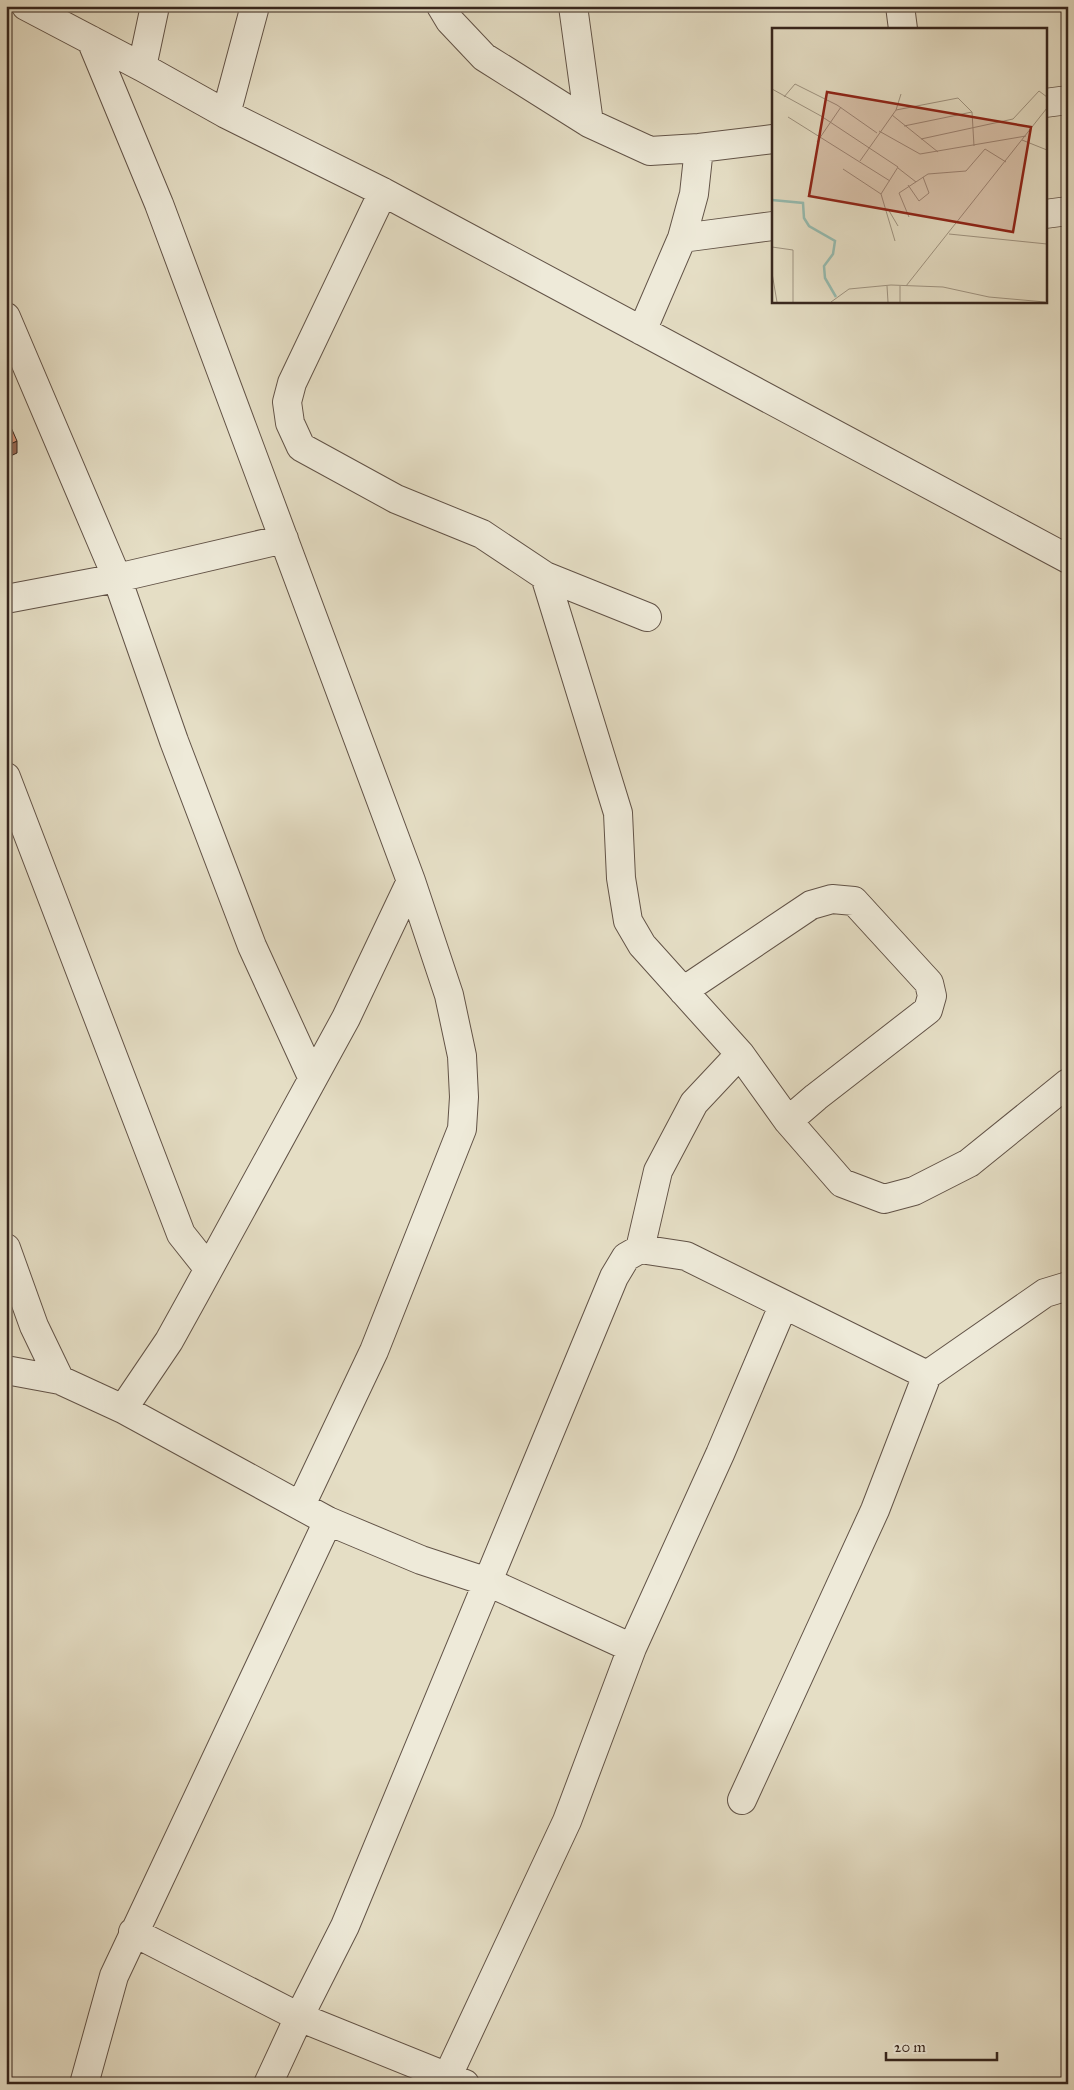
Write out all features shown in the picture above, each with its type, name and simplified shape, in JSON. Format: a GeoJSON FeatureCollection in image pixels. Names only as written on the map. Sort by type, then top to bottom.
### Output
{"type":"FeatureCollection","features":[{"type":"Feature","properties":{"kind":"street"},"geometry":{"type":"LineString","coordinates":[[26,6],[226,114],[383,192],[1068,560]]}},
{"type":"Feature","properties":{"kind":"street"},"geometry":{"type":"LineString","coordinates":[[142,67],[155,6]]}},
{"type":"Feature","properties":{"kind":"street"},"geometry":{"type":"LineString","coordinates":[[226,114],[255,6]]}},
{"type":"Feature","properties":{"kind":"street"},"geometry":{"type":"LineString","coordinates":[[441,6],[450,21],[484,56],[589,123],[650,151],[699,148],[772,139]]}},
{"type":"Feature","properties":{"kind":"street"},"geometry":{"type":"LineString","coordinates":[[573,6],[589,123]]}},
{"type":"Feature","properties":{"kind":"street"},"geometry":{"type":"LineString","coordinates":[[900,6],[903,28]]}},
{"type":"Feature","properties":{"kind":"street"},"geometry":{"type":"LineString","coordinates":[[91,40],[159,204],[411,881],[449,995],[462,1056],[464,1097],[462,1129],[374,1351],[301,1504]]}},
{"type":"Feature","properties":{"kind":"street"},"geometry":{"type":"LineString","coordinates":[[1046,103],[1068,100]]}},
{"type":"Feature","properties":{"kind":"street"},"geometry":{"type":"LineString","coordinates":[[642,331],[682,238],[694,194],[699,148]]}},
{"type":"Feature","properties":{"kind":"street"},"geometry":{"type":"LineString","coordinates":[[383,192],[292,383],[288,402],[290,423],[301,447],[396,499],[482,534],[545,576],[647,618]]}},
{"type":"Feature","properties":{"kind":"street"},"geometry":{"type":"LineString","coordinates":[[1046,214],[1068,211]]}},
{"type":"Feature","properties":{"kind":"street"},"geometry":{"type":"LineString","coordinates":[[682,238],[772,226]]}},
{"type":"Feature","properties":{"kind":"street"},"geometry":{"type":"LineString","coordinates":[[6,317],[117,578],[174,741],[252,946],[312,1077]]}},
{"type":"Feature","properties":{"kind":"street"},"geometry":{"type":"LineString","coordinates":[[6,599],[117,578],[284,539]]}},
{"type":"Feature","properties":{"kind":"street"},"geometry":{"type":"LineString","coordinates":[[545,576],[618,813],[621,878],[628,921],[642,945],[740,1054],[788,1121],[842,1183],[884,1199],[914,1191],[968,1163],[1068,1083]]}},
{"type":"Feature","properties":{"kind":"street"},"geometry":{"type":"LineString","coordinates":[[6,776],[181,1234],[208,1268]]}},
{"type":"Feature","properties":{"kind":"street"},"geometry":{"type":"LineString","coordinates":[[123,1409],[169,1341],[346,1018],[411,881]]}},
{"type":"Feature","properties":{"kind":"street"},"geometry":{"type":"LineString","coordinates":[[683,991],[811,905],[832,898],[854,901],[929,983],[932,996],[928,1010],[788,1121]]}},
{"type":"Feature","properties":{"kind":"street"},"geometry":{"type":"LineString","coordinates":[[640,1249],[658,1171],[694,1103],[740,1054]]}},
{"type":"Feature","properties":{"kind":"street"},"geometry":{"type":"LineString","coordinates":[[6,1248],[34,1326],[60,1380]]}},
{"type":"Feature","properties":{"kind":"street"},"geometry":{"type":"LineString","coordinates":[[268,2084],[298,2017],[346,1926],[614,1277],[626,1257],[640,1249],[686,1256],[783,1306],[927,1375]]}},
{"type":"Feature","properties":{"kind":"street"},"geometry":{"type":"LineString","coordinates":[[742,1800],[875,1510],[927,1375],[1045,1293],[1067,1285]]}},
{"type":"Feature","properties":{"kind":"street"},"geometry":{"type":"LineString","coordinates":[[133,1932],[298,2017],[452,2082],[567,1821],[632,1648],[720,1454],[783,1306]]}},
{"type":"Feature","properties":{"kind":"street"},"geometry":{"type":"LineString","coordinates":[[6,1370],[60,1380],[123,1409],[301,1504],[328,1521],[421,1560],[488,1582],[632,1648]]}},
{"type":"Feature","properties":{"kind":"street"},"geometry":{"type":"LineString","coordinates":[[84,2084],[114,1976],[133,1932],[328,1521]]}},
{"type":"Feature","properties":{"kind":"building"},"geometry":{"type":"Polygon","coordinates":[[[6,416],[17,441],[6,446],[6,416]]]}}]}
